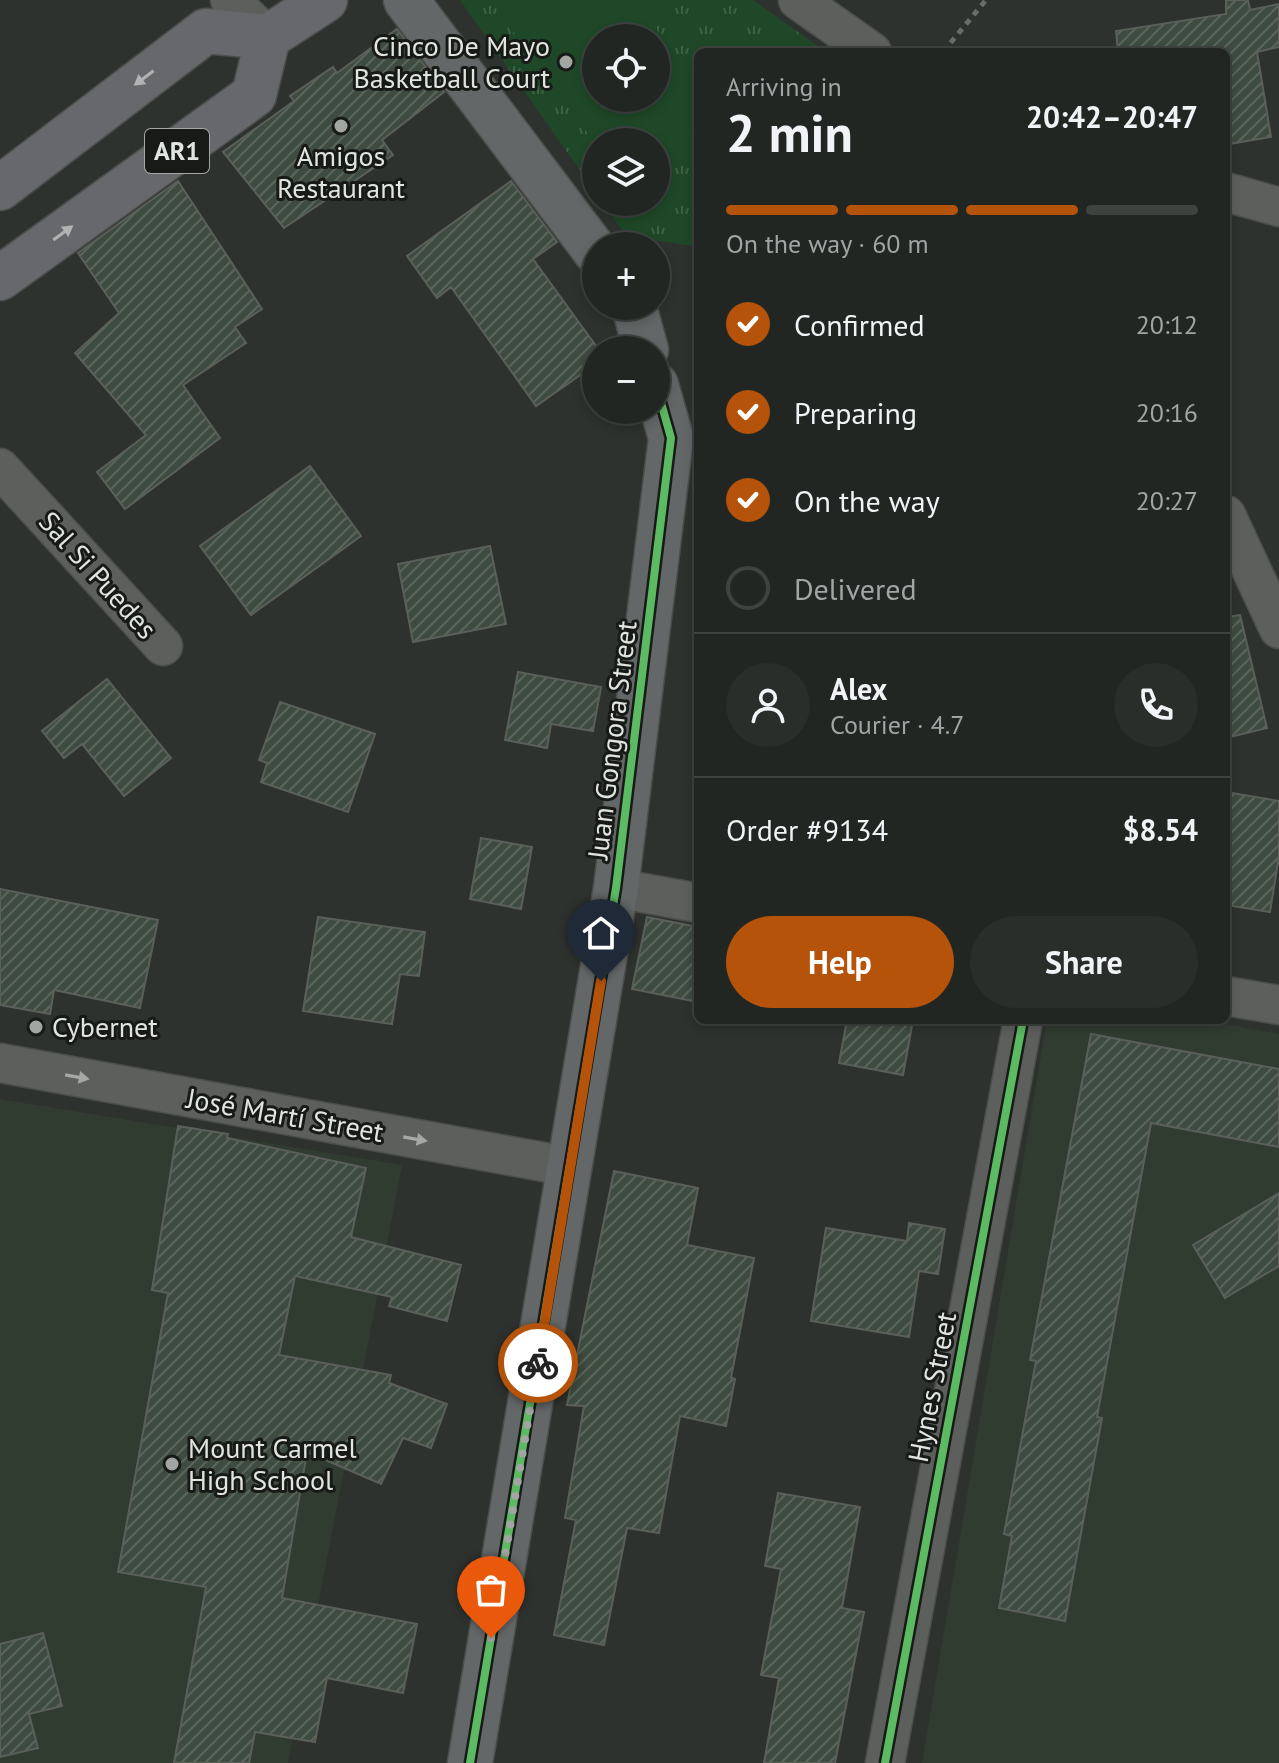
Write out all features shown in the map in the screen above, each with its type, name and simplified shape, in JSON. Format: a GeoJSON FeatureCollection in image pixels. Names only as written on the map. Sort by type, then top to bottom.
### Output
{"type":"FeatureCollection","features":[{"type":"Feature","properties":{"kind":"highway"},"geometry":{"type":"LineString","coordinates":[[268,37],[325,0]]}},
{"type":"Feature","properties":{"kind":"highway","name":"AR1"},"geometry":{"type":"LineString","coordinates":[[0,188],[206,31],[268,37],[254,95],[0,278]]}},
{"type":"Feature","properties":{"kind":"street"},"geometry":{"type":"LineString","coordinates":[[230,0],[268,37]]}},
{"type":"Feature","properties":{"kind":"street"},"geometry":{"type":"LineString","coordinates":[[406,0],[582,233]]}},
{"type":"Feature","properties":{"kind":"street"},"geometry":{"type":"LineString","coordinates":[[798,0],[866,48]]}},
{"type":"Feature","properties":{"kind":"street"},"geometry":{"type":"LineString","coordinates":[[1230,193],[1279,207]]}},
{"type":"Feature","properties":{"kind":"street","name":"Juan Gongora Street"},"geometry":{"type":"LineString","coordinates":[[470,1763],[616,888],[671,438],[667,424]]}},
{"type":"Feature","properties":{"kind":"street","name":"Sal Si Puedes"},"geometry":{"type":"LineString","coordinates":[[0,468],[163,646]]}},
{"type":"Feature","properties":{"kind":"street"},"geometry":{"type":"LineString","coordinates":[[1230,524],[1279,629]]}},
{"type":"Feature","properties":{"kind":"street"},"geometry":{"type":"LineString","coordinates":[[616,888],[694,902]]}},
{"type":"Feature","properties":{"kind":"street"},"geometry":{"type":"LineString","coordinates":[[1230,997],[1279,1005]]}},
{"type":"Feature","properties":{"kind":"street","name":"Hynes Street"},"geometry":{"type":"LineString","coordinates":[[885,1763],[1022,1024]]}},
{"type":"Feature","properties":{"kind":"street","name":"José Martí Street"},"geometry":{"type":"LineString","coordinates":[[0,1063],[571,1167]]}},
{"type":"Feature","properties":{"kind":"path"},"geometry":{"type":"LineString","coordinates":[[946,48],[986,0]]}},
{"type":"Feature","properties":{"kind":"shaded area"},"geometry":{"type":"Polygon","coordinates":[[[1046,1024],[1225,1024],[1279,1034],[1279,1763],[922,1763],[1046,1024]]]}},
{"type":"Feature","properties":{"kind":"shaded area","name":"Mount Carmel High School"},"geometry":{"type":"Polygon","coordinates":[[[0,1099],[402,1165],[288,1763],[0,1763],[0,1099]]]}},
{"type":"Feature","properties":{"kind":"green space"},"geometry":{"type":"Polygon","coordinates":[[[460,0],[753,0],[820,48],[694,48],[694,245],[670,243],[670,232],[623,232],[612,216],[670,216],[670,128],[582,128],[582,173],[460,0]]]}},
{"type":"Feature","properties":{"kind":"green space","name":"Cinco De Mayo Basketball Court"},"geometry":{"type":"Polygon","coordinates":[[[508,0],[635,0],[653,24],[582,24],[582,112],[670,112],[670,48],[694,81],[694,133],[670,150],[670,128],[584,128],[496,8],[508,0]]]}},
{"type":"Feature","properties":{"kind":"building"},"geometry":{"type":"Polygon","coordinates":[[[1226,0],[1248,0],[1250,10],[1279,4],[1279,47],[1257,52],[1271,137],[1230,144],[1230,48],[1118,48],[1116,31],[1226,14],[1226,0]]]}},
{"type":"Feature","properties":{"kind":"building"},"geometry":{"type":"Polygon","coordinates":[[[397,29],[444,92],[382,140],[393,155],[284,228],[223,152],[294,101],[290,96],[333,67],[337,73],[397,29]]]}},
{"type":"Feature","properties":{"kind":"building"},"geometry":{"type":"Polygon","coordinates":[[[178,181],[262,309],[235,327],[246,343],[183,385],[220,438],[125,509],[97,472],[146,435],[75,353],[119,313],[78,253],[178,181]]]}},
{"type":"Feature","properties":{"kind":"building"},"geometry":{"type":"Polygon","coordinates":[[[511,181],[557,242],[533,259],[589,336],[582,336],[582,374],[536,406],[451,287],[437,298],[407,256],[511,181]]]}},
{"type":"Feature","properties":{"kind":"building"},"geometry":{"type":"Polygon","coordinates":[[[310,466],[361,536],[251,615],[200,546],[310,466]]]}},
{"type":"Feature","properties":{"kind":"building"},"geometry":{"type":"Polygon","coordinates":[[[490,546],[506,624],[413,642],[398,564],[490,546]]]}},
{"type":"Feature","properties":{"kind":"building"},"geometry":{"type":"Polygon","coordinates":[[[1240,615],[1267,728],[1230,737],[1230,616],[1240,615]]]}},
{"type":"Feature","properties":{"kind":"building"},"geometry":{"type":"Polygon","coordinates":[[[518,672],[601,687],[593,731],[551,724],[547,748],[505,740],[518,672]]]}},
{"type":"Feature","properties":{"kind":"building"},"geometry":{"type":"Polygon","coordinates":[[[107,679],[171,758],[124,796],[82,744],[64,758],[42,731],[107,679]]]}},
{"type":"Feature","properties":{"kind":"building"},"geometry":{"type":"Polygon","coordinates":[[[280,702],[375,734],[348,812],[261,782],[267,763],[259,760],[280,702]]]}},
{"type":"Feature","properties":{"kind":"building"},"geometry":{"type":"Polygon","coordinates":[[[1230,793],[1279,801],[1279,856],[1270,912],[1230,906],[1230,793]]]}},
{"type":"Feature","properties":{"kind":"building"},"geometry":{"type":"Polygon","coordinates":[[[481,838],[532,847],[521,909],[470,899],[481,838]]]}},
{"type":"Feature","properties":{"kind":"building"},"geometry":{"type":"Polygon","coordinates":[[[0,889],[158,920],[140,1008],[54,990],[50,1014],[0,1005],[0,889]]]}},
{"type":"Feature","properties":{"kind":"building"},"geometry":{"type":"Polygon","coordinates":[[[318,917],[425,932],[419,976],[400,974],[392,1024],[303,1011],[318,917]]]}},
{"type":"Feature","properties":{"kind":"building"},"geometry":{"type":"Polygon","coordinates":[[[647,917],[694,926],[694,1001],[632,989],[647,917]]]}},
{"type":"Feature","properties":{"kind":"building"},"geometry":{"type":"Polygon","coordinates":[[[846,1024],[912,1024],[903,1075],[839,1063],[846,1024]]]}},
{"type":"Feature","properties":{"kind":"building"},"geometry":{"type":"Polygon","coordinates":[[[1091,1034],[1279,1069],[1279,1147],[1151,1123],[1097,1417],[1102,1418],[1065,1621],[999,1608],[1012,1536],[1004,1534],[1036,1361],[1030,1360],[1091,1034]]]}},
{"type":"Feature","properties":{"kind":"building"},"geometry":{"type":"Polygon","coordinates":[[[178,1126],[228,1134],[227,1138],[366,1168],[351,1237],[461,1265],[447,1321],[389,1306],[392,1297],[295,1276],[279,1355],[391,1375],[389,1383],[447,1404],[431,1448],[403,1438],[381,1484],[307,1452],[282,1598],[417,1624],[403,1693],[327,1678],[315,1742],[255,1732],[249,1763],[174,1763],[206,1587],[118,1572],[168,1293],[152,1290],[178,1126]]]}},
{"type":"Feature","properties":{"kind":"building"},"geometry":{"type":"Polygon","coordinates":[[[614,1171],[698,1188],[687,1245],[754,1258],[731,1378],[735,1379],[726,1426],[680,1416],[659,1533],[627,1528],[604,1645],[554,1635],[576,1520],[565,1518],[584,1406],[567,1405],[614,1171]]]}},
{"type":"Feature","properties":{"kind":"building"},"geometry":{"type":"Polygon","coordinates":[[[1279,1193],[1279,1266],[1225,1298],[1193,1245],[1279,1193]]]}},
{"type":"Feature","properties":{"kind":"building"},"geometry":{"type":"Polygon","coordinates":[[[909,1223],[945,1229],[938,1274],[919,1271],[909,1337],[811,1321],[826,1228],[907,1241],[909,1223]]]}},
{"type":"Feature","properties":{"kind":"building"},"geometry":{"type":"Polygon","coordinates":[[[778,1493],[860,1507],[842,1608],[864,1612],[835,1763],[764,1763],[779,1678],[761,1675],[781,1569],[765,1566],[778,1493]]]}},
{"type":"Feature","properties":{"kind":"building"},"geometry":{"type":"Polygon","coordinates":[[[43,1633],[62,1706],[29,1714],[38,1748],[0,1757],[0,1644],[43,1633]]]}},
{"type":"Feature","properties":{"kind":"cycle path"},"geometry":{"type":"LineString","coordinates":[[470,1763],[616,888],[671,438],[667,424]]}},
{"type":"Feature","properties":{"kind":"cycle path"},"geometry":{"type":"LineString","coordinates":[[885,1763],[1022,1024]]}},
{"type":"Feature","properties":{"kind":"way so far"},"geometry":{"type":"LineString","coordinates":[[491,1638],[538,1363]]}},
{"type":"Feature","properties":{"kind":"place","name":"Cinco De Mayo Basketball Court"},"geometry":{"type":"Point","coordinates":[566,62]}},
{"type":"Feature","properties":{"kind":"place","name":"Amigos Restaurant"},"geometry":{"type":"Point","coordinates":[341,126]}},
{"type":"Feature","properties":{"kind":"place","name":"Cybernet"},"geometry":{"type":"Point","coordinates":[36,1027]}},
{"type":"Feature","properties":{"kind":"place","name":"Mount Carmel High School"},"geometry":{"type":"Point","coordinates":[172,1464]}},
{"type":"Feature","properties":{"kind":"route"},"geometry":{"type":"LineString","coordinates":[[538,1363],[601,981]]}}]}
